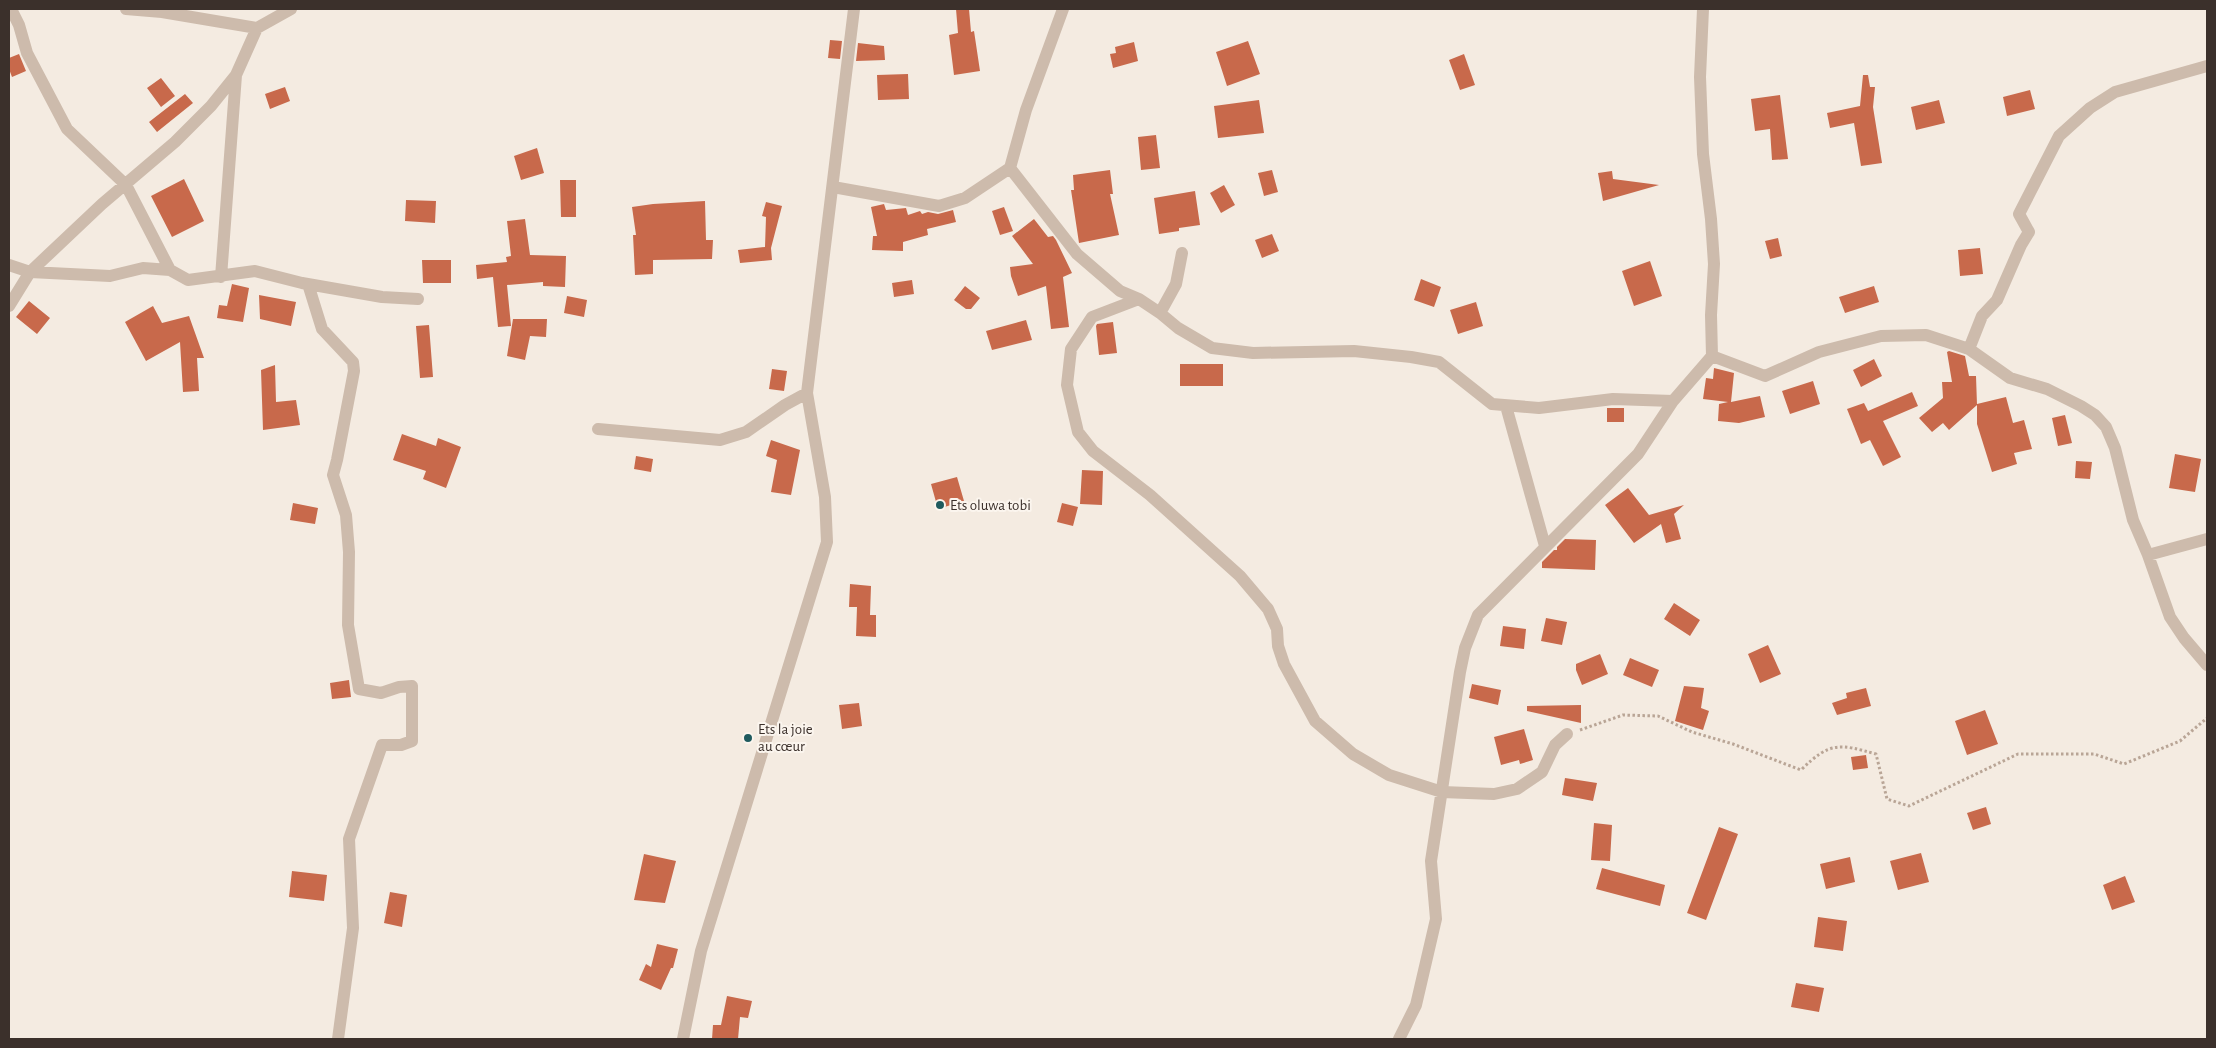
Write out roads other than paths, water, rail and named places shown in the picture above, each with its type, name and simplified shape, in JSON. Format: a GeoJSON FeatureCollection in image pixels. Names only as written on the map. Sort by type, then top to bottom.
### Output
{"type":"FeatureCollection","features":[{"type":"Feature","properties":{"kind":"street"},"geometry":{"type":"LineString","coordinates":[[11,9],[19,24],[27,53],[67,129],[126,184],[170,270]]}},
{"type":"Feature","properties":{"kind":"street"},"geometry":{"type":"LineString","coordinates":[[126,9],[162,12],[257,28]]}},
{"type":"Feature","properties":{"kind":"street"},"geometry":{"type":"LineString","coordinates":[[9,306],[30,272],[102,204],[175,142],[236,75],[257,28],[291,9]]}},
{"type":"Feature","properties":{"kind":"street"},"geometry":{"type":"LineString","coordinates":[[683,1039],[701,951],[827,542],[825,497],[807,393],[854,9]]}},
{"type":"Feature","properties":{"kind":"street"},"geometry":{"type":"LineString","coordinates":[[833,187],[939,206],[965,198],[1010,168],[1026,110],[1063,9]]}},
{"type":"Feature","properties":{"kind":"street"},"geometry":{"type":"LineString","coordinates":[[1399,1039],[1416,1004],[1436,920],[1431,861],[1460,672],[1465,648],[1478,616],[1545,546],[1638,454],[1673,401],[1712,356],[1711,315],[1714,264],[1703,154],[1700,77],[1703,9]]}},
{"type":"Feature","properties":{"kind":"street"},"geometry":{"type":"LineString","coordinates":[[1969,349],[1982,316],[1997,300],[2020,245],[2029,232],[2019,214],[2059,136],[2090,108],[2115,92],[2207,66]]}},
{"type":"Feature","properties":{"kind":"street"},"geometry":{"type":"LineString","coordinates":[[221,277],[236,75]]}},
{"type":"Feature","properties":{"kind":"street"},"geometry":{"type":"LineString","coordinates":[[1010,168],[1077,254],[1120,291],[1160,313],[1178,328],[1212,348],[1253,353],[1354,351],[1439,362],[1492,404],[1506,406],[1539,408],[1613,399],[1673,401]]}},
{"type":"Feature","properties":{"kind":"street"},"geometry":{"type":"LineString","coordinates":[[1160,313],[1176,284],[1182,253]]}},
{"type":"Feature","properties":{"kind":"street"},"geometry":{"type":"LineString","coordinates":[[9,264],[30,272],[110,276],[143,268],[170,270],[188,280],[255,271],[308,284],[382,297],[418,299]]}},
{"type":"Feature","properties":{"kind":"street"},"geometry":{"type":"LineString","coordinates":[[308,284],[322,329],[353,362],[354,371],[338,460],[333,475],[346,515],[349,552],[348,625],[359,688],[381,693],[399,687],[412,686],[412,741],[400,745],[382,745],[350,839],[353,928],[338,1039]]}},
{"type":"Feature","properties":{"kind":"street"},"geometry":{"type":"LineString","coordinates":[[1139,300],[1092,317],[1071,349],[1067,386],[1078,432],[1093,451],[1150,495],[1240,576],[1268,609],[1276,629],[1278,646],[1284,664],[1315,721],[1353,754],[1389,775],[1442,792],[1494,794],[1517,789],[1542,772],[1555,745],[1567,734]]}},
{"type":"Feature","properties":{"kind":"street"},"geometry":{"type":"LineString","coordinates":[[1712,356],[1764,376],[1819,352],[1881,336],[1926,335],[1969,349],[2010,378],[2047,389],[2081,406],[2095,415],[2106,427],[2115,448],[2133,520],[2148,555],[2170,617],[2184,638],[2207,665]]}},
{"type":"Feature","properties":{"kind":"street"},"geometry":{"type":"LineString","coordinates":[[598,429],[720,440],[746,432],[785,405],[807,393]]}},
{"type":"Feature","properties":{"kind":"street"},"geometry":{"type":"LineString","coordinates":[[1506,406],[1545,546]]}},
{"type":"Feature","properties":{"kind":"street"},"geometry":{"type":"LineString","coordinates":[[2187,546],[2207,539]]}},
{"type":"Feature","properties":{"kind":"street"},"geometry":{"type":"LineString","coordinates":[[2148,555],[2176,546],[2207,550]]}},
{"type":"Feature","properties":{"kind":"place","name":"Ets oluwa tobi"},"geometry":{"type":"Point","coordinates":[940,505]}},
{"type":"Feature","properties":{"kind":"place","name":"Ets la joie au cœur"},"geometry":{"type":"Point","coordinates":[748,738]}}]}
